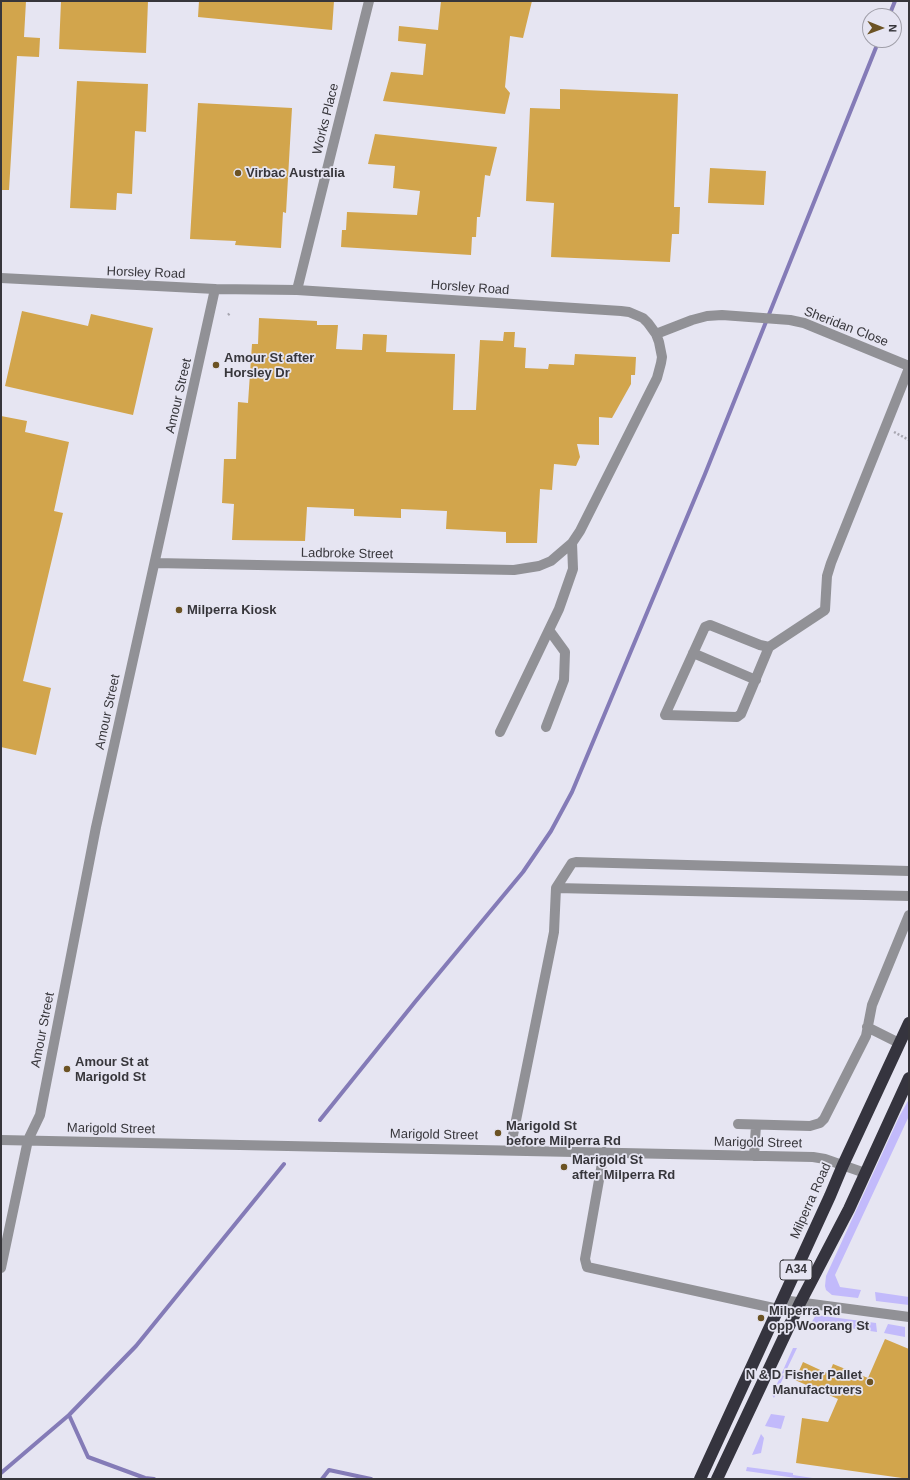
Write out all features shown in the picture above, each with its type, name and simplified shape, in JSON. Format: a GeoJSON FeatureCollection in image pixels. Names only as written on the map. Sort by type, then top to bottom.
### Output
{"type":"FeatureCollection","features":[{"type":"Feature","properties":{"kind":"highway","name":"Milperra Road"},"geometry":{"type":"LineString","coordinates":[[700,1479],[909,1023]]}},
{"type":"Feature","properties":{"kind":"highway","name":"A34"},"geometry":{"type":"LineString","coordinates":[[717,1479],[800,1303],[849,1209],[908,1080]]}},
{"type":"Feature","properties":{"kind":"street","name":"Works Place"},"geometry":{"type":"LineString","coordinates":[[297,290],[369,1]]}},
{"type":"Feature","properties":{"kind":"street","name":"Horsley Road"},"geometry":{"type":"LineString","coordinates":[[1,278],[215,289],[297,290],[621,311],[629,312],[643,318],[656,334],[659,342],[662,356],[657,378],[586,521],[572,543],[563,552],[551,561],[539,566]]}},
{"type":"Feature","properties":{"kind":"street","name":"Amour Street"},"geometry":{"type":"LineString","coordinates":[[1,1268],[28,1140],[40,1115],[96,827],[215,289]]}},
{"type":"Feature","properties":{"kind":"street","name":"Sheridan Close"},"geometry":{"type":"LineString","coordinates":[[656,334],[692,320],[707,316],[722,315],[790,320],[804,323],[909,367],[831,562],[827,576],[825,610],[769,647]]}},
{"type":"Feature","properties":{"kind":"street"},"geometry":{"type":"LineString","coordinates":[[500,732],[559,609],[574,569],[572,543]]}},
{"type":"Feature","properties":{"kind":"street","name":"Ladbroke Street"},"geometry":{"type":"LineString","coordinates":[[155,563],[506,570],[527,569],[539,566]]}},
{"type":"Feature","properties":{"kind":"street"},"geometry":{"type":"LineString","coordinates":[[710,625],[760,645],[769,647],[741,714],[737,717],[665,715],[705,627],[710,625]]}},
{"type":"Feature","properties":{"kind":"street"},"geometry":{"type":"LineString","coordinates":[[546,727],[564,680],[565,652],[549,630]]}},
{"type":"Feature","properties":{"kind":"street"},"geometry":{"type":"LineString","coordinates":[[692,653],[756,680]]}},
{"type":"Feature","properties":{"kind":"street"},"geometry":{"type":"LineString","coordinates":[[510,1150],[554,932],[556,888],[572,863],[909,871]]}},
{"type":"Feature","properties":{"kind":"street"},"geometry":{"type":"LineString","coordinates":[[556,888],[909,896]]}},
{"type":"Feature","properties":{"kind":"street"},"geometry":{"type":"LineString","coordinates":[[738,1124],[810,1126],[820,1123],[824,1119],[866,1036],[872,1005],[909,915]]}},
{"type":"Feature","properties":{"kind":"street"},"geometry":{"type":"LineString","coordinates":[[867,1027],[899,1043]]}},
{"type":"Feature","properties":{"kind":"street"},"geometry":{"type":"LineString","coordinates":[[754,1156],[756,1125]]}},
{"type":"Feature","properties":{"kind":"street","name":"Marigold Street"},"geometry":{"type":"LineString","coordinates":[[1,1140],[813,1157],[825,1159],[865,1173]]}},
{"type":"Feature","properties":{"kind":"street"},"geometry":{"type":"LineString","coordinates":[[604,1152],[585,1259],[587,1266],[780,1305],[800,1303],[909,1317]]}},
{"type":"Feature","properties":{"kind":"path"},"geometry":{"type":"LineString","coordinates":[[886,427],[909,440]]}},
{"type":"Feature","properties":{"kind":"shaded area"},"geometry":{"type":"Polygon","coordinates":[[[909,1099],[909,1116],[835,1275],[840,1287],[861,1290],[858,1298],[832,1295],[826,1290],[826,1276],[899,1117],[909,1099]]]}},
{"type":"Feature","properties":{"kind":"shaded area"},"geometry":{"type":"Polygon","coordinates":[[[875,1292],[909,1297],[909,1305],[876,1301],[875,1292]]]}},
{"type":"Feature","properties":{"kind":"shaded area"},"geometry":{"type":"Polygon","coordinates":[[[816,1315],[876,1323],[877,1332],[822,1324],[816,1325],[810,1330],[808,1328],[816,1315]]]}},
{"type":"Feature","properties":{"kind":"shaded area"},"geometry":{"type":"Polygon","coordinates":[[[888,1324],[905,1327],[905,1337],[884,1333],[888,1324]]]}},
{"type":"Feature","properties":{"kind":"shaded area"},"geometry":{"type":"Polygon","coordinates":[[[793,1348],[797,1348],[785,1373],[782,1375],[784,1376],[774,1398],[772,1395],[793,1348]]]}},
{"type":"Feature","properties":{"kind":"shaded area"},"geometry":{"type":"Polygon","coordinates":[[[771,1414],[785,1416],[781,1429],[765,1426],[771,1414]]]}},
{"type":"Feature","properties":{"kind":"shaded area"},"geometry":{"type":"Polygon","coordinates":[[[761,1434],[764,1438],[761,1453],[752,1455],[761,1434]]]}},
{"type":"Feature","properties":{"kind":"shaded area"},"geometry":{"type":"Polygon","coordinates":[[[747,1467],[793,1473],[793,1475],[819,1479],[803,1479],[746,1471],[747,1467]]]}},
{"type":"Feature","properties":{"kind":"building"},"geometry":{"type":"Polygon","coordinates":[[[1,1],[26,1],[24,37],[40,38],[39,57],[17,56],[9,190],[1,190],[1,1]]]}},
{"type":"Feature","properties":{"kind":"building"},"geometry":{"type":"Polygon","coordinates":[[[61,1],[148,1],[146,53],[59,49],[61,1]]]}},
{"type":"Feature","properties":{"kind":"building"},"geometry":{"type":"Polygon","coordinates":[[[199,1],[334,1],[332,30],[198,17],[199,1]]]}},
{"type":"Feature","properties":{"kind":"building"},"geometry":{"type":"Polygon","coordinates":[[[441,1],[532,1],[523,38],[510,36],[505,87],[510,93],[505,114],[383,101],[391,72],[423,75],[426,44],[398,41],[399,26],[438,30],[441,1]]]}},
{"type":"Feature","properties":{"kind":"building"},"geometry":{"type":"Polygon","coordinates":[[[77,81],[148,84],[146,132],[135,131],[132,194],[117,193],[116,210],[70,208],[77,81]]]}},
{"type":"Feature","properties":{"kind":"building"},"geometry":{"type":"Polygon","coordinates":[[[560,89],[678,94],[674,207],[680,207],[679,234],[672,234],[670,262],[551,257],[554,203],[526,201],[530,108],[560,109],[560,89]]]}},
{"type":"Feature","properties":{"kind":"building"},"geometry":{"type":"Polygon","coordinates":[[[198,103],[292,108],[286,213],[283,212],[281,248],[235,245],[236,241],[190,239],[198,103]]]}},
{"type":"Feature","properties":{"kind":"building"},"geometry":{"type":"Polygon","coordinates":[[[375,134],[497,147],[490,176],[485,175],[480,217],[477,217],[476,237],[472,237],[471,255],[341,247],[342,230],[346,230],[347,212],[417,215],[420,191],[393,188],[395,166],[368,164],[375,134]]]}},
{"type":"Feature","properties":{"kind":"building"},"geometry":{"type":"Polygon","coordinates":[[[710,168],[766,171],[764,205],[708,203],[710,168]]]}},
{"type":"Feature","properties":{"kind":"building"},"geometry":{"type":"Polygon","coordinates":[[[22,311],[88,326],[91,314],[153,328],[133,415],[5,386],[22,311]]]}},
{"type":"Feature","properties":{"kind":"building"},"geometry":{"type":"Polygon","coordinates":[[[259,318],[317,321],[317,325],[338,325],[336,349],[362,350],[363,334],[387,335],[386,352],[455,354],[453,410],[476,410],[480,340],[503,341],[504,332],[515,332],[514,347],[526,348],[525,368],[548,369],[549,364],[574,365],[575,354],[636,357],[635,375],[631,375],[631,384],[612,418],[599,417],[599,445],[577,444],[580,457],[576,466],[554,464],[552,490],[540,489],[537,543],[506,543],[506,532],[446,529],[447,511],[401,509],[401,518],[354,516],[354,509],[307,507],[305,541],[232,540],[234,504],[222,503],[224,459],[236,459],[238,402],[248,403],[252,344],[258,344],[259,318]]]}},
{"type":"Feature","properties":{"kind":"building"},"geometry":{"type":"Polygon","coordinates":[[[1,416],[27,421],[25,432],[69,442],[54,511],[63,513],[23,681],[51,688],[36,755],[1,747],[1,416]]]}},
{"type":"Feature","properties":{"kind":"building"},"geometry":{"type":"Polygon","coordinates":[[[885,1339],[909,1349],[909,1479],[796,1463],[802,1418],[828,1422],[838,1399],[795,1380],[803,1362],[829,1374],[833,1364],[868,1378],[885,1339]]]}},
{"type":"Feature","properties":{"kind":"waterway"},"geometry":{"type":"LineString","coordinates":[[892,8],[895,1]]}},
{"type":"Feature","properties":{"kind":"waterway"},"geometry":{"type":"LineString","coordinates":[[320,1120],[415,1002],[523,872],[551,831],[572,792],[705,474],[876,48]]}},
{"type":"Feature","properties":{"kind":"waterway"},"geometry":{"type":"LineString","coordinates":[[1,1473],[69,1415],[136,1346],[284,1164]]}},
{"type":"Feature","properties":{"kind":"waterway"},"geometry":{"type":"LineString","coordinates":[[69,1415],[88,1457],[145,1478],[154,1479]]}},
{"type":"Feature","properties":{"kind":"waterway"},"geometry":{"type":"LineString","coordinates":[[322,1479],[329,1470],[371,1479]]}},
{"type":"Feature","properties":{"kind":"place","name":"Virbac Australia"},"geometry":{"type":"Point","coordinates":[238,173]}},
{"type":"Feature","properties":{"kind":"place","name":"Amour St after Horsley Dr"},"geometry":{"type":"Point","coordinates":[216,365]}},
{"type":"Feature","properties":{"kind":"place","name":"Milperra Kiosk"},"geometry":{"type":"Point","coordinates":[179,610]}},
{"type":"Feature","properties":{"kind":"place","name":"Amour St at Marigold St"},"geometry":{"type":"Point","coordinates":[67,1069]}},
{"type":"Feature","properties":{"kind":"place","name":"Marigold St before Milperra Rd"},"geometry":{"type":"Point","coordinates":[498,1133]}},
{"type":"Feature","properties":{"kind":"place","name":"Marigold St after Milperra Rd"},"geometry":{"type":"Point","coordinates":[564,1167]}},
{"type":"Feature","properties":{"kind":"place","name":"Milperra Rd opp Woorang St"},"geometry":{"type":"Point","coordinates":[761,1318]}},
{"type":"Feature","properties":{"kind":"place","name":"N & D Fisher Pallet Manufacturers"},"geometry":{"type":"Point","coordinates":[870,1382]}}]}
